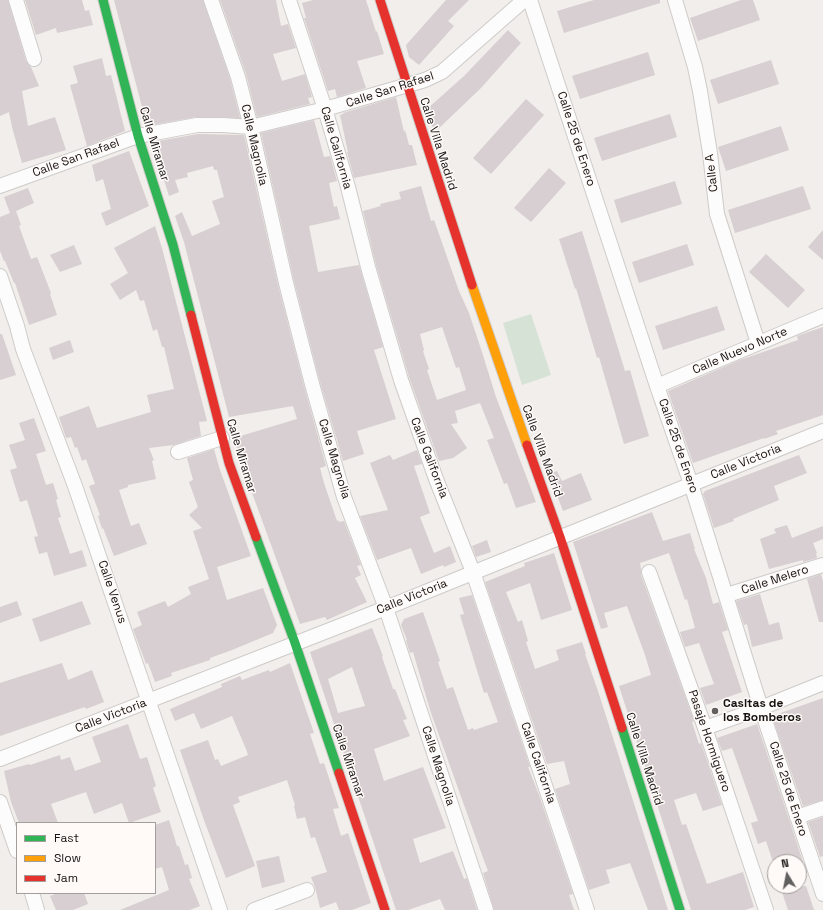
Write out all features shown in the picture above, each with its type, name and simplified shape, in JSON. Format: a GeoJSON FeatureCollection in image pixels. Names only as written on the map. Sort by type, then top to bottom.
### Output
{"type":"FeatureCollection","features":[{"type":"Feature","properties":{"kind":"street"},"geometry":{"type":"LineString","coordinates":[[16,0],[34,58]]}},
{"type":"Feature","properties":{"kind":"street","name":"Calle Miramar"},"geometry":{"type":"LineString","coordinates":[[103,0],[138,136],[173,245],[229,463],[295,643],[385,910]]}},
{"type":"Feature","properties":{"kind":"street","name":"Calle Magnolia"},"geometry":{"type":"LineString","coordinates":[[211,0],[238,77],[251,127],[286,282],[312,384],[344,497],[386,608],[486,910]]}},
{"type":"Feature","properties":{"kind":"street","name":"Calle California"},"geometry":{"type":"LineString","coordinates":[[289,0],[325,110],[348,187],[368,267],[400,380],[436,479],[473,572],[587,910]]}},
{"type":"Feature","properties":{"kind":"street","name":"Calle Villa Madrid"},"geometry":{"type":"LineString","coordinates":[[380,0],[406,86],[480,311],[560,537],[680,910]]}},
{"type":"Feature","properties":{"kind":"street","name":"Calle San Rafael"},"geometry":{"type":"LineString","coordinates":[[0,186],[138,136],[197,125],[251,127],[325,110],[426,80],[442,72],[524,0]]}},
{"type":"Feature","properties":{"kind":"street","name":"Calle 25 de Enero"},"geometry":{"type":"LineString","coordinates":[[530,0],[657,386],[691,484],[727,595],[761,708],[823,894]]}},
{"type":"Feature","properties":{"kind":"street","name":"Calle A"},"geometry":{"type":"LineString","coordinates":[[675,0],[696,73],[710,153],[717,214],[758,343]]}},
{"type":"Feature","properties":{"kind":"street","name":"Calle Venus"},"geometry":{"type":"LineString","coordinates":[[0,276],[23,348],[75,486],[220,910]]}},
{"type":"Feature","properties":{"kind":"street","name":"Calle Nuevo Norte"},"geometry":{"type":"LineString","coordinates":[[657,386],[823,316]]}},
{"type":"Feature","properties":{"kind":"street","name":"Calle Victoria"},"geometry":{"type":"LineString","coordinates":[[0,759],[386,608],[823,431]]}},
{"type":"Feature","properties":{"kind":"street"},"geometry":{"type":"LineString","coordinates":[[178,452],[222,438]]}},
{"type":"Feature","properties":{"kind":"street","name":"Calle Melero"},"geometry":{"type":"LineString","coordinates":[[727,595],[823,565]]}},
{"type":"Feature","properties":{"kind":"street","name":"Pasaje Hormiguero"},"geometry":{"type":"LineString","coordinates":[[650,572],[705,728],[766,910]]}},
{"type":"Feature","properties":{"kind":"street"},"geometry":{"type":"LineString","coordinates":[[705,728],[761,708],[823,683]]}},
{"type":"Feature","properties":{"kind":"street"},"geometry":{"type":"LineString","coordinates":[[0,802],[16,848]]}},
{"type":"Feature","properties":{"kind":"street"},"geometry":{"type":"LineString","coordinates":[[798,817],[823,808]]}},
{"type":"Feature","properties":{"kind":"street"},"geometry":{"type":"LineString","coordinates":[[254,910],[307,890]]}},
{"type":"Feature","properties":{"kind":"street"},"geometry":{"type":"LineString","coordinates":[[32,894],[38,910]]}},
{"type":"Feature","properties":{"kind":"shaded area"},"geometry":{"type":"Polygon","coordinates":[[[531,314],[551,375],[522,385],[503,323],[531,314]]]}},
{"type":"Feature","properties":{"kind":"building"},"geometry":{"type":"Polygon","coordinates":[[[0,0],[8,0],[26,61],[31,67],[39,86],[22,91],[28,126],[55,117],[66,150],[22,163],[9,112],[0,116],[0,0]]]}},
{"type":"Feature","properties":{"kind":"building"},"geometry":{"type":"Polygon","coordinates":[[[25,0],[82,0],[85,11],[89,10],[93,25],[57,33],[56,28],[36,35],[25,0]]]}},
{"type":"Feature","properties":{"kind":"building"},"geometry":{"type":"Polygon","coordinates":[[[114,0],[203,0],[230,79],[240,118],[196,117],[147,126],[114,0]]]}},
{"type":"Feature","properties":{"kind":"building"},"geometry":{"type":"Polygon","coordinates":[[[220,0],[276,0],[281,26],[288,24],[296,48],[273,54],[282,81],[305,74],[312,97],[308,98],[310,104],[257,117],[246,74],[220,0]]]}},
{"type":"Feature","properties":{"kind":"building"},"geometry":{"type":"Polygon","coordinates":[[[313,0],[366,0],[384,54],[357,61],[366,88],[337,97],[335,89],[328,91],[304,18],[306,18],[302,3],[313,0]]]}},
{"type":"Feature","properties":{"kind":"building"},"geometry":{"type":"Polygon","coordinates":[[[446,0],[469,0],[448,21],[454,26],[419,65],[409,57],[406,45],[446,0]]]}},
{"type":"Feature","properties":{"kind":"building"},"geometry":{"type":"Polygon","coordinates":[[[594,0],[660,0],[660,3],[564,33],[557,11],[594,0]]]}},
{"type":"Feature","properties":{"kind":"building"},"geometry":{"type":"Polygon","coordinates":[[[741,0],[753,0],[760,20],[698,41],[690,18],[741,0]]]}},
{"type":"Feature","properties":{"kind":"building"},"geometry":{"type":"Polygon","coordinates":[[[508,30],[521,43],[481,88],[436,131],[432,126],[426,110],[464,76],[508,30]]]}},
{"type":"Feature","properties":{"kind":"building"},"geometry":{"type":"Polygon","coordinates":[[[648,52],[655,75],[580,99],[572,76],[648,52]]]}},
{"type":"Feature","properties":{"kind":"building"},"geometry":{"type":"Polygon","coordinates":[[[102,58],[106,76],[111,75],[125,131],[87,146],[70,85],[78,83],[73,66],[102,58]]]}},
{"type":"Feature","properties":{"kind":"building"},"geometry":{"type":"Polygon","coordinates":[[[771,60],[779,84],[718,104],[710,80],[771,60]]]}},
{"type":"Feature","properties":{"kind":"building"},"geometry":{"type":"Polygon","coordinates":[[[396,97],[404,132],[405,130],[409,145],[412,145],[417,165],[354,178],[340,115],[396,97]]]}},
{"type":"Feature","properties":{"kind":"building"},"geometry":{"type":"Polygon","coordinates":[[[526,99],[544,115],[491,174],[473,158],[526,99]]]}},
{"type":"Feature","properties":{"kind":"building"},"geometry":{"type":"Polygon","coordinates":[[[670,114],[677,137],[602,161],[594,138],[670,114]]]}},
{"type":"Feature","properties":{"kind":"building"},"geometry":{"type":"Polygon","coordinates":[[[314,120],[324,157],[330,156],[337,181],[329,183],[334,207],[337,206],[340,219],[309,226],[318,272],[359,265],[383,347],[374,350],[396,419],[357,431],[364,454],[343,461],[320,382],[294,281],[261,133],[314,120]]]}},
{"type":"Feature","properties":{"kind":"building"},"geometry":{"type":"Polygon","coordinates":[[[781,126],[789,150],[726,171],[718,147],[781,126]]]}},
{"type":"Feature","properties":{"kind":"building"},"geometry":{"type":"Polygon","coordinates":[[[198,134],[244,135],[278,285],[326,466],[320,468],[324,483],[337,521],[344,521],[361,565],[357,566],[361,575],[355,578],[367,602],[327,620],[325,617],[300,624],[240,460],[234,438],[297,419],[293,406],[229,417],[184,242],[175,216],[182,212],[192,236],[220,224],[212,201],[224,197],[217,170],[214,170],[213,166],[187,173],[188,177],[175,180],[179,192],[169,196],[152,142],[198,134]]]}},
{"type":"Feature","properties":{"kind":"building"},"geometry":{"type":"Polygon","coordinates":[[[129,151],[149,206],[106,226],[101,213],[111,209],[103,179],[96,182],[92,165],[129,151]]]}},
{"type":"Feature","properties":{"kind":"building"},"geometry":{"type":"Polygon","coordinates":[[[549,168],[566,183],[531,222],[514,208],[549,168]]]}},
{"type":"Feature","properties":{"kind":"building"},"geometry":{"type":"Polygon","coordinates":[[[675,181],[682,204],[621,223],[614,200],[675,181]]]}},
{"type":"Feature","properties":{"kind":"building"},"geometry":{"type":"Polygon","coordinates":[[[421,186],[431,221],[434,220],[459,291],[469,313],[496,397],[536,502],[516,508],[507,483],[504,484],[487,440],[494,438],[480,403],[455,411],[458,423],[451,424],[467,448],[453,458],[439,461],[409,377],[376,265],[363,211],[381,206],[380,204],[401,199],[399,192],[421,186]],[[442,327],[420,334],[423,351],[429,369],[427,370],[437,400],[466,390],[459,367],[456,368],[442,327]]]}},
{"type":"Feature","properties":{"kind":"building"},"geometry":{"type":"Polygon","coordinates":[[[803,186],[811,209],[735,233],[728,210],[803,186]]]}},
{"type":"Feature","properties":{"kind":"building"},"geometry":{"type":"Polygon","coordinates":[[[28,188],[34,203],[16,211],[21,225],[19,226],[31,259],[37,257],[51,293],[50,294],[57,315],[29,325],[15,283],[0,251],[0,217],[10,213],[4,197],[28,188]]]}},
{"type":"Feature","properties":{"kind":"building"},"geometry":{"type":"Polygon","coordinates":[[[155,226],[207,421],[199,422],[201,436],[174,445],[149,448],[154,460],[152,461],[156,479],[128,485],[128,487],[119,490],[131,526],[139,523],[147,544],[114,556],[103,528],[102,529],[98,516],[100,515],[89,486],[95,484],[86,459],[82,461],[77,447],[75,448],[71,437],[66,438],[59,417],[89,406],[97,428],[151,412],[147,395],[174,389],[164,347],[162,347],[157,329],[153,331],[144,300],[140,301],[136,290],[120,300],[110,284],[128,273],[114,248],[155,226]]]}},
{"type":"Feature","properties":{"kind":"building"},"geometry":{"type":"Polygon","coordinates":[[[823,230],[823,260],[808,247],[823,230]]]}},
{"type":"Feature","properties":{"kind":"building"},"geometry":{"type":"Polygon","coordinates":[[[582,231],[625,371],[630,370],[649,436],[624,444],[599,357],[597,358],[576,288],[575,289],[559,239],[582,231]]]}},
{"type":"Feature","properties":{"kind":"building"},"geometry":{"type":"Polygon","coordinates":[[[687,244],[694,265],[639,283],[632,262],[687,244]]]}},
{"type":"Feature","properties":{"kind":"building"},"geometry":{"type":"Polygon","coordinates":[[[74,245],[82,264],[60,272],[50,255],[74,245]]]}},
{"type":"Feature","properties":{"kind":"building"},"geometry":{"type":"Polygon","coordinates":[[[766,254],[805,290],[788,308],[749,272],[766,254]]]}},
{"type":"Feature","properties":{"kind":"building"},"geometry":{"type":"Polygon","coordinates":[[[717,306],[725,330],[663,350],[655,326],[717,306]]]}},
{"type":"Feature","properties":{"kind":"building"},"geometry":{"type":"Polygon","coordinates":[[[823,327],[823,415],[776,431],[778,434],[693,463],[668,391],[740,360],[798,340],[797,336],[823,327]]]}},
{"type":"Feature","properties":{"kind":"building"},"geometry":{"type":"Polygon","coordinates":[[[0,334],[2,334],[16,375],[0,380],[0,334]]]}},
{"type":"Feature","properties":{"kind":"building"},"geometry":{"type":"Polygon","coordinates":[[[70,340],[74,352],[53,360],[49,348],[70,340]]]}},
{"type":"Feature","properties":{"kind":"building"},"geometry":{"type":"Polygon","coordinates":[[[34,418],[46,451],[36,454],[46,485],[53,483],[58,499],[56,500],[61,517],[58,518],[70,554],[82,550],[87,566],[54,576],[47,552],[39,554],[34,537],[38,536],[27,500],[20,502],[10,470],[17,468],[9,445],[25,440],[19,423],[34,418]]]}},
{"type":"Feature","properties":{"kind":"building"},"geometry":{"type":"Polygon","coordinates":[[[214,449],[251,556],[217,567],[227,600],[263,588],[277,625],[273,633],[210,658],[210,660],[171,673],[172,676],[155,682],[148,663],[146,664],[133,629],[142,625],[137,612],[165,601],[168,607],[191,594],[188,587],[209,579],[193,531],[202,528],[189,515],[198,507],[189,482],[193,480],[187,458],[214,449]]]}},
{"type":"Feature","properties":{"kind":"building"},"geometry":{"type":"Polygon","coordinates":[[[417,450],[422,464],[414,466],[430,513],[420,517],[434,553],[450,546],[456,562],[444,567],[443,565],[421,574],[411,548],[377,560],[360,516],[388,510],[370,463],[390,455],[393,460],[417,450]]]}},
{"type":"Feature","properties":{"kind":"building"},"geometry":{"type":"Polygon","coordinates":[[[799,455],[807,473],[774,486],[779,500],[733,519],[734,521],[714,528],[703,494],[705,491],[799,455]]]}},
{"type":"Feature","properties":{"kind":"building"},"geometry":{"type":"Polygon","coordinates":[[[557,471],[562,481],[581,473],[592,500],[563,511],[549,474],[557,471]]]}},
{"type":"Feature","properties":{"kind":"building"},"geometry":{"type":"Polygon","coordinates":[[[652,512],[663,541],[690,533],[694,549],[706,578],[713,604],[719,602],[728,630],[722,632],[742,692],[706,705],[700,688],[714,684],[699,643],[685,647],[680,632],[695,628],[687,599],[685,600],[669,553],[640,563],[641,575],[694,721],[692,722],[699,744],[701,743],[722,805],[703,811],[696,793],[674,800],[682,825],[686,824],[707,884],[743,872],[754,907],[745,910],[691,910],[619,686],[651,675],[645,655],[627,606],[604,613],[608,627],[601,629],[573,542],[652,512]]]}},
{"type":"Feature","properties":{"kind":"building"},"geometry":{"type":"Polygon","coordinates":[[[787,525],[792,538],[823,526],[823,539],[813,543],[817,553],[817,558],[769,569],[760,539],[776,533],[774,529],[787,525]]]}},
{"type":"Feature","properties":{"kind":"building"},"geometry":{"type":"Polygon","coordinates":[[[487,540],[491,552],[476,557],[472,546],[487,540]]]}},
{"type":"Feature","properties":{"kind":"building"},"geometry":{"type":"Polygon","coordinates":[[[554,553],[572,610],[541,620],[530,583],[506,592],[518,622],[522,620],[528,641],[526,642],[535,669],[559,660],[556,650],[582,642],[668,910],[648,910],[630,863],[606,870],[610,883],[589,890],[555,789],[570,784],[564,761],[547,764],[485,582],[525,566],[524,563],[554,553]]]}},
{"type":"Feature","properties":{"kind":"building"},"geometry":{"type":"Polygon","coordinates":[[[821,574],[823,581],[823,622],[819,622],[807,579],[821,574]]]}},
{"type":"Feature","properties":{"kind":"building"},"geometry":{"type":"Polygon","coordinates":[[[760,594],[769,625],[779,622],[783,639],[752,647],[747,624],[744,625],[736,601],[760,594]]]}},
{"type":"Feature","properties":{"kind":"building"},"geometry":{"type":"Polygon","coordinates":[[[472,595],[530,767],[528,767],[573,894],[569,895],[574,910],[494,910],[483,873],[488,871],[431,713],[413,652],[410,653],[406,641],[407,640],[401,625],[404,619],[423,612],[440,661],[438,662],[447,689],[453,687],[468,730],[473,728],[474,730],[498,722],[487,692],[484,693],[460,615],[464,614],[459,598],[472,595]]]}},
{"type":"Feature","properties":{"kind":"building"},"geometry":{"type":"Polygon","coordinates":[[[17,601],[22,615],[0,623],[0,607],[17,601]]]}},
{"type":"Feature","properties":{"kind":"building"},"geometry":{"type":"Polygon","coordinates":[[[82,601],[91,624],[40,642],[32,619],[82,601]]]}},
{"type":"Feature","properties":{"kind":"building"},"geometry":{"type":"Polygon","coordinates":[[[372,628],[383,656],[382,657],[393,689],[395,689],[407,719],[403,720],[410,736],[374,749],[384,781],[423,767],[446,828],[413,839],[420,863],[453,851],[464,879],[467,878],[477,910],[445,910],[440,899],[408,910],[396,910],[310,652],[372,628]],[[352,667],[328,679],[338,713],[365,706],[352,667]]]}},
{"type":"Feature","properties":{"kind":"building"},"geometry":{"type":"Polygon","coordinates":[[[62,663],[68,680],[92,670],[104,702],[0,736],[0,683],[62,663]]]}},
{"type":"Feature","properties":{"kind":"building"},"geometry":{"type":"Polygon","coordinates":[[[290,663],[314,733],[310,734],[320,764],[324,763],[339,808],[333,809],[341,836],[348,833],[371,903],[352,910],[339,910],[336,902],[320,908],[311,877],[327,872],[315,837],[311,838],[305,817],[297,819],[295,805],[287,780],[238,797],[240,802],[233,805],[255,866],[226,878],[180,750],[208,740],[215,760],[218,759],[221,766],[248,755],[232,716],[201,729],[194,713],[175,721],[170,709],[222,687],[221,684],[240,676],[242,680],[269,670],[270,672],[290,663]]]}},
{"type":"Feature","properties":{"kind":"building"},"geometry":{"type":"Polygon","coordinates":[[[823,698],[823,800],[803,806],[772,716],[823,698]]]}},
{"type":"Feature","properties":{"kind":"building"},"geometry":{"type":"Polygon","coordinates":[[[128,724],[140,759],[147,757],[156,786],[153,788],[161,812],[129,822],[122,803],[94,814],[86,792],[51,804],[58,822],[19,822],[11,802],[4,771],[30,765],[60,755],[61,760],[70,757],[75,771],[101,762],[92,737],[128,724]]]}},
{"type":"Feature","properties":{"kind":"building"},"geometry":{"type":"Polygon","coordinates":[[[757,724],[800,854],[770,854],[766,841],[758,844],[751,823],[758,821],[732,748],[722,751],[717,738],[757,724]]]}},
{"type":"Feature","properties":{"kind":"building"},"geometry":{"type":"Polygon","coordinates":[[[823,817],[823,856],[820,857],[808,822],[823,817]]]}},
{"type":"Feature","properties":{"kind":"building"},"geometry":{"type":"Polygon","coordinates":[[[169,820],[185,865],[188,864],[192,878],[189,879],[200,906],[190,910],[120,910],[169,890],[162,867],[156,869],[156,825],[169,820]]]}},
{"type":"Feature","properties":{"kind":"building"},"geometry":{"type":"Polygon","coordinates":[[[279,856],[285,882],[262,888],[256,861],[279,856]]]}},
{"type":"Feature","properties":{"kind":"building"},"geometry":{"type":"Polygon","coordinates":[[[807,889],[814,910],[788,910],[783,894],[807,894],[807,889]]]}},
{"type":"Feature","properties":{"kind":"building"},"geometry":{"type":"Polygon","coordinates":[[[55,894],[84,894],[88,904],[73,910],[56,910],[50,896],[55,894]]]}},
{"type":"Feature","properties":{"kind":"traffic: fast"},"geometry":{"type":"LineString","coordinates":[[103,0],[138,136],[173,245],[191,315]]}},
{"type":"Feature","properties":{"kind":"traffic: fast"},"geometry":{"type":"LineString","coordinates":[[256,537],[295,643],[339,773]]}},
{"type":"Feature","properties":{"kind":"traffic: fast"},"geometry":{"type":"LineString","coordinates":[[622,728],[680,910]]}},
{"type":"Feature","properties":{"kind":"traffic: slow"},"geometry":{"type":"LineString","coordinates":[[472,285],[527,445]]}},
{"type":"Feature","properties":{"kind":"traffic: jam"},"geometry":{"type":"LineString","coordinates":[[380,0],[472,285]]}},
{"type":"Feature","properties":{"kind":"traffic: jam"},"geometry":{"type":"LineString","coordinates":[[191,315],[229,463],[256,537]]}},
{"type":"Feature","properties":{"kind":"traffic: jam"},"geometry":{"type":"LineString","coordinates":[[527,445],[560,537],[622,728]]}},
{"type":"Feature","properties":{"kind":"traffic: jam"},"geometry":{"type":"LineString","coordinates":[[339,773],[385,910]]}},
{"type":"Feature","properties":{"kind":"place","name":"Casitas de los Bomberos"},"geometry":{"type":"Point","coordinates":[715,711]}}]}
